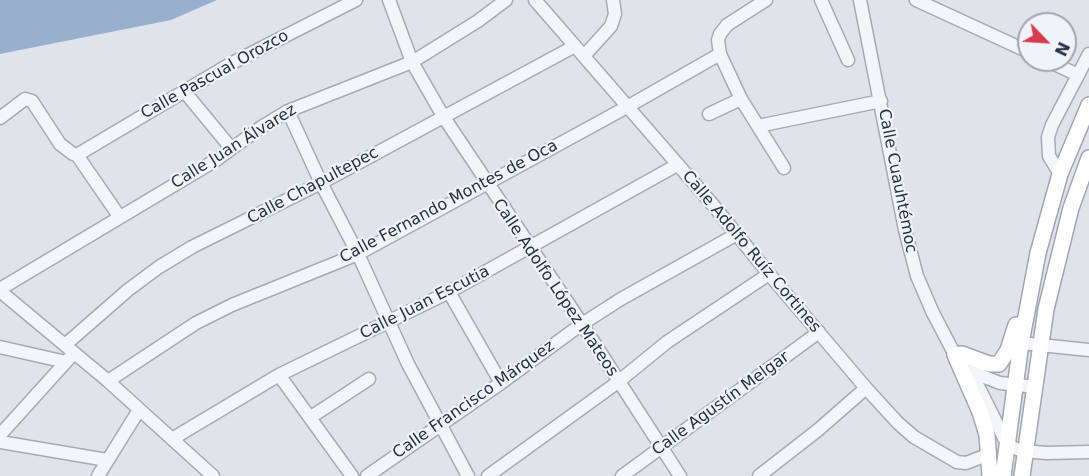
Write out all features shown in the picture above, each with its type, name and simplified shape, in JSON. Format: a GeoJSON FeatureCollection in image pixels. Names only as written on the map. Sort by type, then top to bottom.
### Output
{"type":"FeatureCollection","features":[{"type":"Feature","properties":{"kind":"main road"},"geometry":{"type":"LineString","coordinates":[[1003,476],[1027,304],[1046,221],[1060,174],[1089,105]]}},
{"type":"Feature","properties":{"kind":"main road"},"geometry":{"type":"LineString","coordinates":[[1022,476],[1046,309],[1065,231],[1089,158]]}},
{"type":"Feature","properties":{"kind":"main road"},"geometry":{"type":"LineString","coordinates":[[990,476],[990,454],[980,411],[956,355],[962,354],[989,364],[999,364],[1006,354],[1017,323],[1027,304]]}},
{"type":"Feature","properties":{"kind":"street","name":"Calle Pascual Orozco"},"geometry":{"type":"LineString","coordinates":[[77,154],[232,63],[356,0]]}},
{"type":"Feature","properties":{"kind":"street","name":"Calle Adolfo López Mateos"},"geometry":{"type":"LineString","coordinates":[[389,0],[412,62],[443,117],[582,324],[680,476]]}},
{"type":"Feature","properties":{"kind":"street","name":"Calle Juan Álvarez"},"geometry":{"type":"LineString","coordinates":[[0,290],[119,216],[216,160],[288,111],[412,62],[471,26],[506,0]]}},
{"type":"Feature","properties":{"kind":"street","name":"Calle Adolfo Ruíz Cortines"},"geometry":{"type":"LineString","coordinates":[[535,0],[737,234],[866,388],[914,437],[952,460],[966,463],[990,454]]}},
{"type":"Feature","properties":{"kind":"street"},"geometry":{"type":"LineString","coordinates":[[584,56],[611,26],[615,14],[613,0]]}},
{"type":"Feature","properties":{"kind":"street"},"geometry":{"type":"LineString","coordinates":[[766,0],[727,25],[720,34],[717,46],[741,99],[784,168]]}},
{"type":"Feature","properties":{"kind":"street"},"geometry":{"type":"LineString","coordinates":[[820,0],[848,60]]}},
{"type":"Feature","properties":{"kind":"street","name":"Calle Cuauhtémoc"},"geometry":{"type":"LineString","coordinates":[[860,0],[905,230],[917,276],[933,313],[1009,444]]}},
{"type":"Feature","properties":{"kind":"street"},"geometry":{"type":"LineString","coordinates":[[920,1],[1017,46]]}},
{"type":"Feature","properties":{"kind":"street","name":"Calle Chapultepec"},"geometry":{"type":"LineString","coordinates":[[0,435],[68,353],[121,296],[159,267],[217,234],[321,183],[575,46]]}},
{"type":"Feature","properties":{"kind":"street","name":"Calle Fernando Montes de Oca"},"geometry":{"type":"LineString","coordinates":[[108,381],[196,323],[232,305],[358,254],[720,54]]}},
{"type":"Feature","properties":{"kind":"street"},"geometry":{"type":"LineString","coordinates":[[1060,174],[1049,156],[1048,137],[1089,54]]}},
{"type":"Feature","properties":{"kind":"street"},"geometry":{"type":"LineString","coordinates":[[1071,72],[1077,75]]}},
{"type":"Feature","properties":{"kind":"street"},"geometry":{"type":"LineString","coordinates":[[184,91],[231,148]]}},
{"type":"Feature","properties":{"kind":"street"},"geometry":{"type":"LineString","coordinates":[[0,118],[25,99],[32,101],[60,144],[73,154],[77,154],[119,216]]}},
{"type":"Feature","properties":{"kind":"street"},"geometry":{"type":"LineString","coordinates":[[709,114],[741,99]]}},
{"type":"Feature","properties":{"kind":"street"},"geometry":{"type":"LineString","coordinates":[[758,126],[881,101]]}},
{"type":"Feature","properties":{"kind":"street"},"geometry":{"type":"LineString","coordinates":[[288,111],[321,183],[358,254],[388,322],[468,476]]}},
{"type":"Feature","properties":{"kind":"street","name":"Calle Juan Escutia"},"geometry":{"type":"LineString","coordinates":[[171,439],[279,375],[449,292],[677,165]]}},
{"type":"Feature","properties":{"kind":"street","name":"Calle Francisco Márquez"},"geometry":{"type":"LineString","coordinates":[[367,476],[582,324],[621,299],[737,234]]}},
{"type":"Feature","properties":{"kind":"street"},"geometry":{"type":"LineString","coordinates":[[488,476],[618,382],[674,337],[769,274]]}},
{"type":"Feature","properties":{"kind":"street"},"geometry":{"type":"LineString","coordinates":[[0,290],[68,353],[108,381],[213,476]]}},
{"type":"Feature","properties":{"kind":"street"},"geometry":{"type":"LineString","coordinates":[[449,292],[501,383]]}},
{"type":"Feature","properties":{"kind":"street","name":"Calle Agustín Melgar"},"geometry":{"type":"LineString","coordinates":[[622,476],[819,332]]}},
{"type":"Feature","properties":{"kind":"street"},"geometry":{"type":"LineString","coordinates":[[1021,343],[1089,350]]}},
{"type":"Feature","properties":{"kind":"street"},"geometry":{"type":"LineString","coordinates":[[0,347],[68,353]]}},
{"type":"Feature","properties":{"kind":"street"},"geometry":{"type":"LineString","coordinates":[[956,355],[982,376],[1000,383],[1035,387]]}},
{"type":"Feature","properties":{"kind":"street"},"geometry":{"type":"LineString","coordinates":[[279,375],[352,476]]}},
{"type":"Feature","properties":{"kind":"street"},"geometry":{"type":"LineString","coordinates":[[311,417],[369,379]]}},
{"type":"Feature","properties":{"kind":"street"},"geometry":{"type":"LineString","coordinates":[[759,476],[818,430],[866,388]]}},
{"type":"Feature","properties":{"kind":"street"},"geometry":{"type":"LineString","coordinates":[[98,476],[139,410]]}},
{"type":"Feature","properties":{"kind":"street"},"geometry":{"type":"LineString","coordinates":[[0,442],[108,460]]}},
{"type":"Feature","properties":{"kind":"street"},"geometry":{"type":"LineString","coordinates":[[1009,444],[1017,450],[1026,451],[1089,452]]}},
{"type":"Feature","properties":{"kind":"water"},"geometry":{"type":"Polygon","coordinates":[[[0,0],[217,0],[171,20],[0,54],[0,0]]]}}]}
